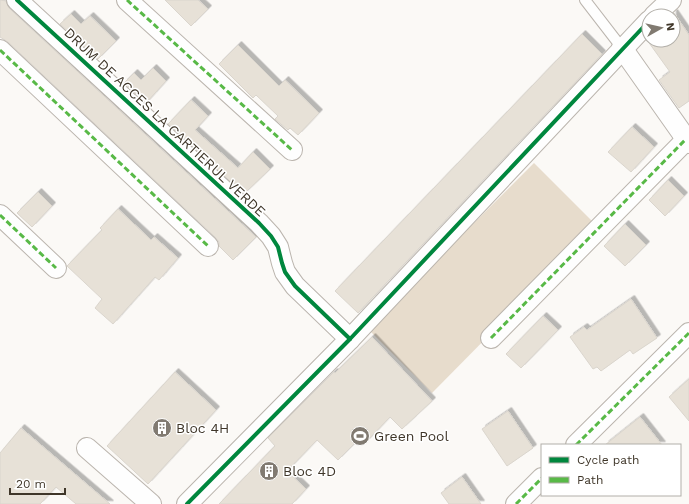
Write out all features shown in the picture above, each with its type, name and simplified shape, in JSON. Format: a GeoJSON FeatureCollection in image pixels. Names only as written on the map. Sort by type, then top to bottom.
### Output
{"type":"FeatureCollection","features":[{"type":"Feature","properties":{"kind":"street","name":"DRUM DE ACCES LA CARTIERUL VERDE"},"geometry":{"type":"LineString","coordinates":[[17,0],[259,223],[271,236],[278,247],[285,272],[295,286],[350,339]]}},
{"type":"Feature","properties":{"kind":"street"},"geometry":{"type":"LineString","coordinates":[[127,0],[292,150]]}},
{"type":"Feature","properties":{"kind":"street"},"geometry":{"type":"LineString","coordinates":[[662,8],[671,0]]}},
{"type":"Feature","properties":{"kind":"street"},"geometry":{"type":"LineString","coordinates":[[187,504],[350,339],[641,29]]}},
{"type":"Feature","properties":{"kind":"street"},"geometry":{"type":"LineString","coordinates":[[491,338],[688,140],[622,48]]}},
{"type":"Feature","properties":{"kind":"street"},"geometry":{"type":"LineString","coordinates":[[0,50],[208,246]]}},
{"type":"Feature","properties":{"kind":"street"},"geometry":{"type":"LineString","coordinates":[[0,215],[56,268]]}},
{"type":"Feature","properties":{"kind":"street"},"geometry":{"type":"LineString","coordinates":[[577,444],[689,333]]}},
{"type":"Feature","properties":{"kind":"street"},"geometry":{"type":"LineString","coordinates":[[87,448],[151,504]]}},
{"type":"Feature","properties":{"kind":"street"},"geometry":{"type":"LineString","coordinates":[[516,504],[541,479]]}},
{"type":"Feature","properties":{"kind":"lane"},"geometry":{"type":"LineString","coordinates":[[585,0],[622,48]]}},
{"type":"Feature","properties":{"kind":"shaded area"},"geometry":{"type":"Polygon","coordinates":[[[534,163],[597,226],[432,393],[368,329],[534,163]]]}},
{"type":"Feature","properties":{"kind":"building"},"geometry":{"type":"Polygon","coordinates":[[[0,0],[6,1],[9,8],[256,237],[233,260],[219,246],[219,242],[215,237],[8,42],[0,37],[0,0]]]}},
{"type":"Feature","properties":{"kind":"building"},"geometry":{"type":"Polygon","coordinates":[[[165,0],[198,0],[208,9],[191,26],[165,0]]]}},
{"type":"Feature","properties":{"kind":"building"},"geometry":{"type":"Polygon","coordinates":[[[71,14],[81,24],[90,16],[116,41],[98,59],[60,24],[71,14]]]}},
{"type":"Feature","properties":{"kind":"building"},"geometry":{"type":"Polygon","coordinates":[[[681,23],[689,35],[689,101],[679,108],[659,80],[670,72],[653,48],[681,48],[681,23]]]}},
{"type":"Feature","properties":{"kind":"building"},"geometry":{"type":"Polygon","coordinates":[[[582,34],[602,54],[358,313],[335,291],[582,34]]]}},
{"type":"Feature","properties":{"kind":"building"},"geometry":{"type":"Polygon","coordinates":[[[238,45],[279,86],[285,80],[319,113],[298,135],[290,128],[288,130],[275,119],[278,116],[256,95],[253,98],[219,64],[238,45]]]}},
{"type":"Feature","properties":{"kind":"building"},"geometry":{"type":"Polygon","coordinates":[[[153,68],[166,81],[146,103],[124,83],[134,73],[141,80],[153,68]]]}},
{"type":"Feature","properties":{"kind":"building"},"geometry":{"type":"Polygon","coordinates":[[[191,100],[208,116],[195,130],[238,168],[253,152],[270,169],[244,194],[168,124],[191,100]]]}},
{"type":"Feature","properties":{"kind":"building"},"geometry":{"type":"Polygon","coordinates":[[[632,127],[654,147],[631,172],[608,152],[632,127]]]}},
{"type":"Feature","properties":{"kind":"building"},"geometry":{"type":"Polygon","coordinates":[[[668,180],[684,196],[665,216],[649,200],[668,180]]]}},
{"type":"Feature","properties":{"kind":"building"},"geometry":{"type":"Polygon","coordinates":[[[38,192],[52,206],[32,227],[17,213],[38,192]]]}},
{"type":"Feature","properties":{"kind":"building"},"geometry":{"type":"Polygon","coordinates":[[[118,209],[151,240],[154,237],[178,258],[159,280],[155,277],[113,324],[95,308],[102,299],[67,266],[102,230],[100,228],[118,209]]]}},
{"type":"Feature","properties":{"kind":"building"},"geometry":{"type":"Polygon","coordinates":[[[625,224],[646,245],[625,266],[604,246],[625,224]]]}},
{"type":"Feature","properties":{"kind":"building"},"geometry":{"type":"Polygon","coordinates":[[[631,299],[657,338],[633,354],[630,350],[601,371],[597,367],[593,369],[570,337],[584,327],[587,330],[631,299]]]}},
{"type":"Feature","properties":{"kind":"building"},"geometry":{"type":"Polygon","coordinates":[[[543,316],[558,330],[521,368],[506,354],[543,316]]]}},
{"type":"Feature","properties":{"kind":"building"},"geometry":{"type":"Polygon","coordinates":[[[372,337],[432,401],[402,429],[390,417],[366,442],[361,437],[338,460],[317,440],[287,471],[306,489],[292,504],[219,504],[275,446],[268,438],[334,372],[335,373],[372,337]]]}},
{"type":"Feature","properties":{"kind":"building","name":"Bloc 4H"},"geometry":{"type":"Polygon","coordinates":[[[175,372],[216,410],[148,484],[107,446],[175,372]]]}},
{"type":"Feature","properties":{"kind":"building"},"geometry":{"type":"Polygon","coordinates":[[[689,379],[689,421],[669,397],[689,379]]]}},
{"type":"Feature","properties":{"kind":"building"},"geometry":{"type":"Polygon","coordinates":[[[508,411],[533,448],[507,466],[482,429],[508,411]]]}},
{"type":"Feature","properties":{"kind":"building"},"geometry":{"type":"Polygon","coordinates":[[[640,417],[661,444],[606,444],[640,417]]]}},
{"type":"Feature","properties":{"kind":"building"},"geometry":{"type":"Polygon","coordinates":[[[21,428],[110,504],[76,504],[56,487],[40,504],[0,504],[0,453],[21,428]]]}},
{"type":"Feature","properties":{"kind":"building"},"geometry":{"type":"Polygon","coordinates":[[[462,477],[481,504],[449,504],[441,493],[462,477]]]}},
{"type":"Feature","properties":{"kind":"marked path"},"geometry":{"type":"LineString","coordinates":[[127,0],[292,150]]}},
{"type":"Feature","properties":{"kind":"marked path"},"geometry":{"type":"LineString","coordinates":[[0,50],[208,246]]}},
{"type":"Feature","properties":{"kind":"marked path"},"geometry":{"type":"LineString","coordinates":[[491,338],[686,139]]}},
{"type":"Feature","properties":{"kind":"marked path"},"geometry":{"type":"LineString","coordinates":[[0,215],[56,268]]}},
{"type":"Feature","properties":{"kind":"marked path"},"geometry":{"type":"LineString","coordinates":[[577,444],[689,333]]}},
{"type":"Feature","properties":{"kind":"marked path"},"geometry":{"type":"LineString","coordinates":[[516,504],[541,479]]}},
{"type":"Feature","properties":{"kind":"cycle path"},"geometry":{"type":"LineString","coordinates":[[17,0],[259,223],[271,236],[278,247],[285,272],[295,286],[350,339]]}},
{"type":"Feature","properties":{"kind":"cycle path"},"geometry":{"type":"LineString","coordinates":[[187,504],[350,339],[641,30]]}},
{"type":"Feature","properties":{"kind":"place","name":"Bloc 4H"},"geometry":{"type":"Point","coordinates":[162,428]}},
{"type":"Feature","properties":{"kind":"place","name":"Green Pool"},"geometry":{"type":"Point","coordinates":[360,436]}},
{"type":"Feature","properties":{"kind":"place","name":"Bloc 4D"},"geometry":{"type":"Point","coordinates":[269,471]}}]}
